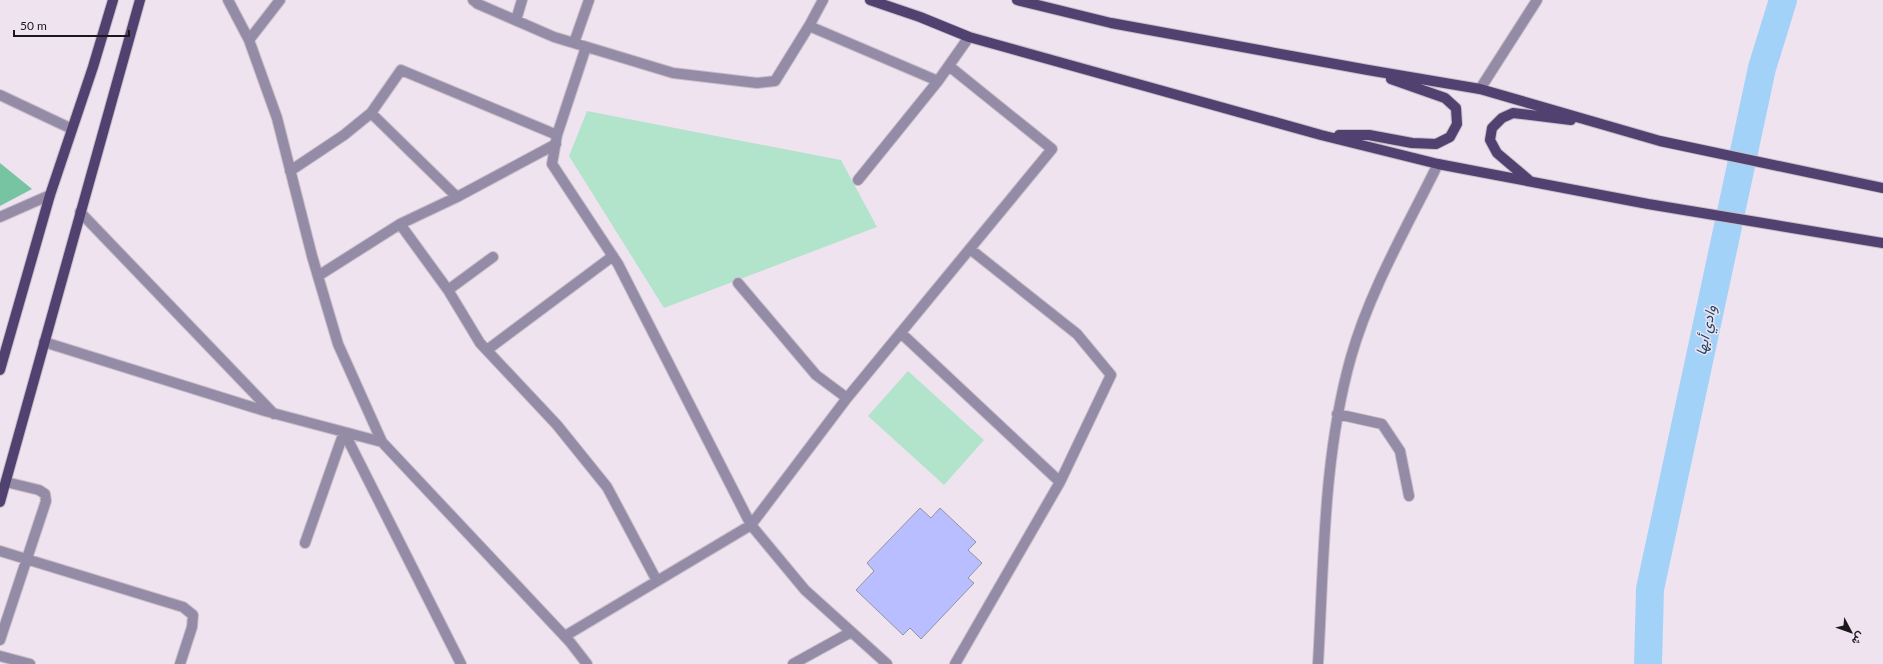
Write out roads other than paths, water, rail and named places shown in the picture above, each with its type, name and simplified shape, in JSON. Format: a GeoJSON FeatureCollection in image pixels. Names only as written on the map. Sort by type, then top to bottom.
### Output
{"type":"FeatureCollection","features":[{"type":"Feature","properties":{"kind":"main road"},"geometry":{"type":"LineString","coordinates":[[0,370],[50,195],[93,67],[113,0]]}},
{"type":"Feature","properties":{"kind":"main road"},"geometry":{"type":"LineString","coordinates":[[0,502],[140,0]]}},
{"type":"Feature","properties":{"kind":"main road"},"geometry":{"type":"LineString","coordinates":[[870,0],[920,17],[969,37],[1321,135],[1438,164],[1648,204],[1879,243]]}},
{"type":"Feature","properties":{"kind":"main road"},"geometry":{"type":"LineString","coordinates":[[1017,0],[1111,23],[1480,89],[1660,141],[1883,188]]}},
{"type":"Feature","properties":{"kind":"main road"},"geometry":{"type":"LineString","coordinates":[[1321,135],[1369,136],[1412,143],[1436,144],[1450,137],[1457,124],[1456,108],[1445,98],[1368,70]]}},
{"type":"Feature","properties":{"kind":"main road"},"geometry":{"type":"LineString","coordinates":[[1531,182],[1497,152],[1490,140],[1492,128],[1502,118],[1513,113],[1600,124]]}},
{"type":"Feature","properties":{"kind":"street"},"geometry":{"type":"LineString","coordinates":[[228,0],[249,40],[277,118],[318,276],[338,344],[382,442],[565,636],[587,664]]}},
{"type":"Feature","properties":{"kind":"street"},"geometry":{"type":"LineString","coordinates":[[249,40],[280,0]]}},
{"type":"Feature","properties":{"kind":"street"},"geometry":{"type":"LineString","coordinates":[[472,0],[554,37],[586,47],[673,72],[757,83],[774,81],[809,26],[823,0]]}},
{"type":"Feature","properties":{"kind":"street"},"geometry":{"type":"LineString","coordinates":[[516,20],[522,0]]}},
{"type":"Feature","properties":{"kind":"street"},"geometry":{"type":"LineString","coordinates":[[574,43],[589,0]]}},
{"type":"Feature","properties":{"kind":"street"},"geometry":{"type":"LineString","coordinates":[[1480,89],[1537,0]]}},
{"type":"Feature","properties":{"kind":"street"},"geometry":{"type":"LineString","coordinates":[[809,26],[938,81]]}},
{"type":"Feature","properties":{"kind":"street"},"geometry":{"type":"LineString","coordinates":[[858,180],[938,81],[969,37]]}},
{"type":"Feature","properties":{"kind":"street"},"geometry":{"type":"LineString","coordinates":[[586,47],[556,140],[552,164],[613,256],[751,525],[805,590],[887,664]]}},
{"type":"Feature","properties":{"kind":"street"},"geometry":{"type":"LineString","coordinates":[[565,636],[751,525],[847,398],[902,334],[1052,149],[949,66]]}},
{"type":"Feature","properties":{"kind":"street"},"geometry":{"type":"LineString","coordinates":[[290,171],[344,135],[371,113],[401,70],[556,140]]}},
{"type":"Feature","properties":{"kind":"street"},"geometry":{"type":"LineString","coordinates":[[0,95],[72,128]]}},
{"type":"Feature","properties":{"kind":"street"},"geometry":{"type":"LineString","coordinates":[[371,113],[457,197]]}},
{"type":"Feature","properties":{"kind":"street"},"geometry":{"type":"LineString","coordinates":[[318,276],[400,224],[457,197],[556,140]]}},
{"type":"Feature","properties":{"kind":"street"},"geometry":{"type":"LineString","coordinates":[[1318,664],[1327,504],[1337,414],[1351,356],[1374,293],[1438,164]]}},
{"type":"Feature","properties":{"kind":"street"},"geometry":{"type":"LineString","coordinates":[[0,217],[50,195]]}},
{"type":"Feature","properties":{"kind":"street"},"geometry":{"type":"LineString","coordinates":[[80,212],[275,414]]}},
{"type":"Feature","properties":{"kind":"street"},"geometry":{"type":"LineString","coordinates":[[400,224],[448,290],[480,343],[557,425],[607,488],[657,581]]}},
{"type":"Feature","properties":{"kind":"street"},"geometry":{"type":"LineString","coordinates":[[955,664],[1060,482],[1111,375],[1077,334],[970,249]]}},
{"type":"Feature","properties":{"kind":"street"},"geometry":{"type":"LineString","coordinates":[[487,350],[613,256]]}},
{"type":"Feature","properties":{"kind":"street"},"geometry":{"type":"LineString","coordinates":[[448,290],[493,257]]}},
{"type":"Feature","properties":{"kind":"street"},"geometry":{"type":"LineString","coordinates":[[738,283],[816,375],[847,398]]}},
{"type":"Feature","properties":{"kind":"street"},"geometry":{"type":"LineString","coordinates":[[902,334],[1060,482]]}},
{"type":"Feature","properties":{"kind":"street"},"geometry":{"type":"LineString","coordinates":[[44,342],[275,414],[382,442]]}},
{"type":"Feature","properties":{"kind":"street"},"geometry":{"type":"LineString","coordinates":[[1337,414],[1382,424],[1400,451],[1409,496]]}},
{"type":"Feature","properties":{"kind":"street"},"geometry":{"type":"LineString","coordinates":[[305,543],[344,432]]}},
{"type":"Feature","properties":{"kind":"street"},"geometry":{"type":"LineString","coordinates":[[344,432],[461,664]]}},
{"type":"Feature","properties":{"kind":"street"},"geometry":{"type":"LineString","coordinates":[[0,640],[46,501],[45,494],[39,490],[6,482]]}},
{"type":"Feature","properties":{"kind":"street"},"geometry":{"type":"LineString","coordinates":[[0,551],[27,558],[182,607],[193,615],[192,627],[180,664]]}},
{"type":"Feature","properties":{"kind":"street"},"geometry":{"type":"LineString","coordinates":[[793,664],[851,632]]}},
{"type":"Feature","properties":{"kind":"street"},"geometry":{"type":"LineString","coordinates":[[0,656],[30,664]]}},
{"type":"Feature","properties":{"kind":"waterway","name":"وادي أبها"},"geometry":{"type":"LineString","coordinates":[[1648,664],[1650,589],[1762,68],[1783,0]]}}]}
